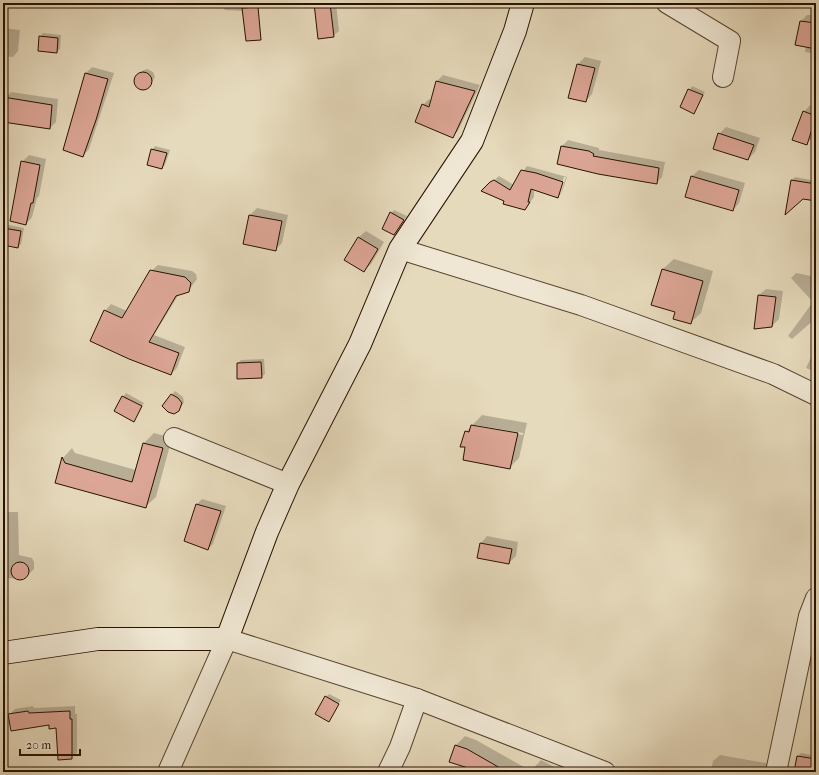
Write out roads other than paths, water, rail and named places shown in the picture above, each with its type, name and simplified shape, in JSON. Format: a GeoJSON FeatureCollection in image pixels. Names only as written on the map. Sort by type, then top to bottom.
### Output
{"type":"FeatureCollection","features":[{"type":"Feature","properties":{"kind":"street"},"geometry":{"type":"LineString","coordinates":[[168,772],[227,639],[267,532],[288,484],[360,344],[400,249],[472,141],[515,31],[523,3]]}},
{"type":"Feature","properties":{"kind":"street"},"geometry":{"type":"LineString","coordinates":[[667,3],[730,41],[723,77]]}},
{"type":"Feature","properties":{"kind":"street"},"geometry":{"type":"LineString","coordinates":[[400,249],[582,305],[773,374],[816,395]]}},
{"type":"Feature","properties":{"kind":"street"},"geometry":{"type":"LineString","coordinates":[[174,438],[288,484]]}},
{"type":"Feature","properties":{"kind":"street"},"geometry":{"type":"LineString","coordinates":[[776,772],[809,616],[816,598]]}},
{"type":"Feature","properties":{"kind":"street"},"geometry":{"type":"LineString","coordinates":[[3,653],[98,639],[227,639],[417,699],[605,772]]}},
{"type":"Feature","properties":{"kind":"street"},"geometry":{"type":"LineString","coordinates":[[388,772],[400,747],[417,699]]}}]}
